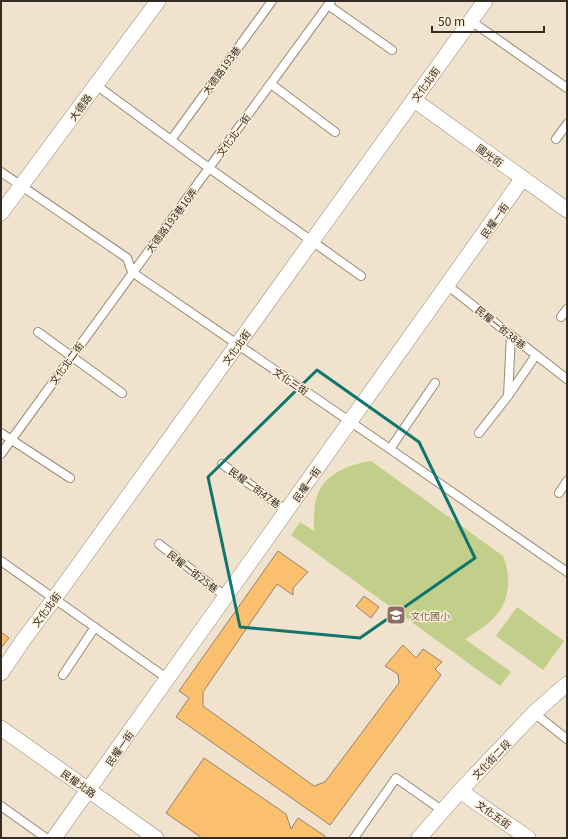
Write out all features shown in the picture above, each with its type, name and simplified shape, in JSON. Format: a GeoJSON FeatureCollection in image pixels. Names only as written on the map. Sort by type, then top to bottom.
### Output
{"type":"FeatureCollection","features":[{"type":"Feature","properties":{"kind":"street","name":"大德路"},"geometry":{"type":"LineString","coordinates":[[1,213],[158,1]]}},
{"type":"Feature","properties":{"kind":"street","name":"文化北街"},"geometry":{"type":"LineString","coordinates":[[1,674],[24,639],[485,1]]}},
{"type":"Feature","properties":{"kind":"street","name":"國光街"},"geometry":{"type":"LineString","coordinates":[[414,100],[567,210]]}},
{"type":"Feature","properties":{"kind":"street","name":"民權一街"},"geometry":{"type":"LineString","coordinates":[[54,838],[523,178]]}},
{"type":"Feature","properties":{"kind":"street","name":"文化街二段"},"geometry":{"type":"LineString","coordinates":[[419,838],[460,791],[534,713],[567,684]]}},
{"type":"Feature","properties":{"kind":"street","name":"民權北路"},"geometry":{"type":"LineString","coordinates":[[1,728],[156,838]]}},
{"type":"Feature","properties":{"kind":"street","name":"文化五街"},"geometry":{"type":"LineString","coordinates":[[460,791],[528,838]]}},
{"type":"Feature","properties":{"kind":"lane","name":"大德路193巷"},"geometry":{"type":"LineString","coordinates":[[171,140],[272,1]]}},
{"type":"Feature","properties":{"kind":"lane"},"geometry":{"type":"LineString","coordinates":[[330,3],[392,50]]}},
{"type":"Feature","properties":{"kind":"lane","name":"文化北一街"},"geometry":{"type":"LineString","coordinates":[[209,168],[330,3]]}},
{"type":"Feature","properties":{"kind":"lane"},"geometry":{"type":"LineString","coordinates":[[471,21],[567,88]]}},
{"type":"Feature","properties":{"kind":"lane"},"geometry":{"type":"LineString","coordinates":[[271,84],[336,132]]}},
{"type":"Feature","properties":{"kind":"lane"},"geometry":{"type":"LineString","coordinates":[[96,85],[311,242],[361,276]]}},
{"type":"Feature","properties":{"kind":"lane"},"geometry":{"type":"LineString","coordinates":[[556,139],[567,124]]}},
{"type":"Feature","properties":{"kind":"lane","name":"大德路193巷16弄"},"geometry":{"type":"LineString","coordinates":[[132,272],[209,168]]}},
{"type":"Feature","properties":{"kind":"lane","name":"文化三街"},"geometry":{"type":"LineString","coordinates":[[1,172],[127,258],[132,272],[567,572]]}},
{"type":"Feature","properties":{"kind":"lane","name":"文化北二街"},"geometry":{"type":"LineString","coordinates":[[1,454],[132,272]]}},
{"type":"Feature","properties":{"kind":"lane","name":"民權一街38巷"},"geometry":{"type":"LineString","coordinates":[[447,285],[536,355],[508,396],[479,433]]}},
{"type":"Feature","properties":{"kind":"lane"},"geometry":{"type":"LineString","coordinates":[[561,317],[567,309]]}},
{"type":"Feature","properties":{"kind":"lane"},"geometry":{"type":"LineString","coordinates":[[38,332],[122,393]]}},
{"type":"Feature","properties":{"kind":"lane"},"geometry":{"type":"LineString","coordinates":[[508,396],[511,335]]}},
{"type":"Feature","properties":{"kind":"lane"},"geometry":{"type":"LineString","coordinates":[[536,355],[567,379]]}},
{"type":"Feature","properties":{"kind":"lane"},"geometry":{"type":"LineString","coordinates":[[390,449],[435,383]]}},
{"type":"Feature","properties":{"kind":"lane"},"geometry":{"type":"LineString","coordinates":[[1,433],[70,478]]}},
{"type":"Feature","properties":{"kind":"lane","name":"民權一街47巷"},"geometry":{"type":"LineString","coordinates":[[222,464],[287,511]]}},
{"type":"Feature","properties":{"kind":"lane"},"geometry":{"type":"LineString","coordinates":[[559,493],[567,481]]}},
{"type":"Feature","properties":{"kind":"lane","name":"民權一街25巷"},"geometry":{"type":"LineString","coordinates":[[159,544],[226,597]]}},
{"type":"Feature","properties":{"kind":"lane"},"geometry":{"type":"LineString","coordinates":[[1,561],[168,679]]}},
{"type":"Feature","properties":{"kind":"lane"},"geometry":{"type":"LineString","coordinates":[[63,676],[95,627]]}},
{"type":"Feature","properties":{"kind":"lane"},"geometry":{"type":"LineString","coordinates":[[534,713],[567,740]]}},
{"type":"Feature","properties":{"kind":"lane"},"geometry":{"type":"LineString","coordinates":[[354,838],[396,778],[443,811]]}},
{"type":"Feature","properties":{"kind":"lane"},"geometry":{"type":"LineString","coordinates":[[1,806],[46,838]]}},
{"type":"Feature","properties":{"kind":"highlighted area"},"geometry":{"type":"Polygon","coordinates":[[[317,370],[419,442],[475,558],[360,638],[240,627],[208,477],[317,370]]]}},
{"type":"Feature","properties":{"kind":"green space"},"geometry":{"type":"Polygon","coordinates":[[[371,461],[503,556],[507,569],[508,588],[502,607],[491,621],[465,639],[511,672],[500,686],[291,535],[300,522],[314,531],[314,514],[317,496],[326,481],[344,469],[371,461]]]}},
{"type":"Feature","properties":{"kind":"green space"},"geometry":{"type":"Polygon","coordinates":[[[517,607],[564,641],[543,670],[496,636],[517,607]]]}},
{"type":"Feature","properties":{"kind":"building"},"geometry":{"type":"Polygon","coordinates":[[[278,551],[308,572],[293,588],[293,595],[277,584],[203,692],[203,706],[314,786],[325,782],[399,683],[398,674],[385,666],[403,645],[416,658],[423,649],[442,662],[435,669],[441,675],[330,825],[176,717],[189,698],[179,691],[278,551]]]}},
{"type":"Feature","properties":{"kind":"building"},"geometry":{"type":"Polygon","coordinates":[[[364,596],[379,607],[371,618],[356,606],[364,596]]]}},
{"type":"Feature","properties":{"kind":"building"},"geometry":{"type":"Polygon","coordinates":[[[1,632],[9,638],[1,648],[1,632]]]}},
{"type":"Feature","properties":{"kind":"building"},"geometry":{"type":"Polygon","coordinates":[[[204,758],[286,814],[291,829],[298,818],[325,836],[324,838],[202,838],[166,813],[204,758]]]}},
{"type":"Feature","properties":{"kind":"place","name":"文化國小"},"geometry":{"type":"Point","coordinates":[396,615]}}]}
